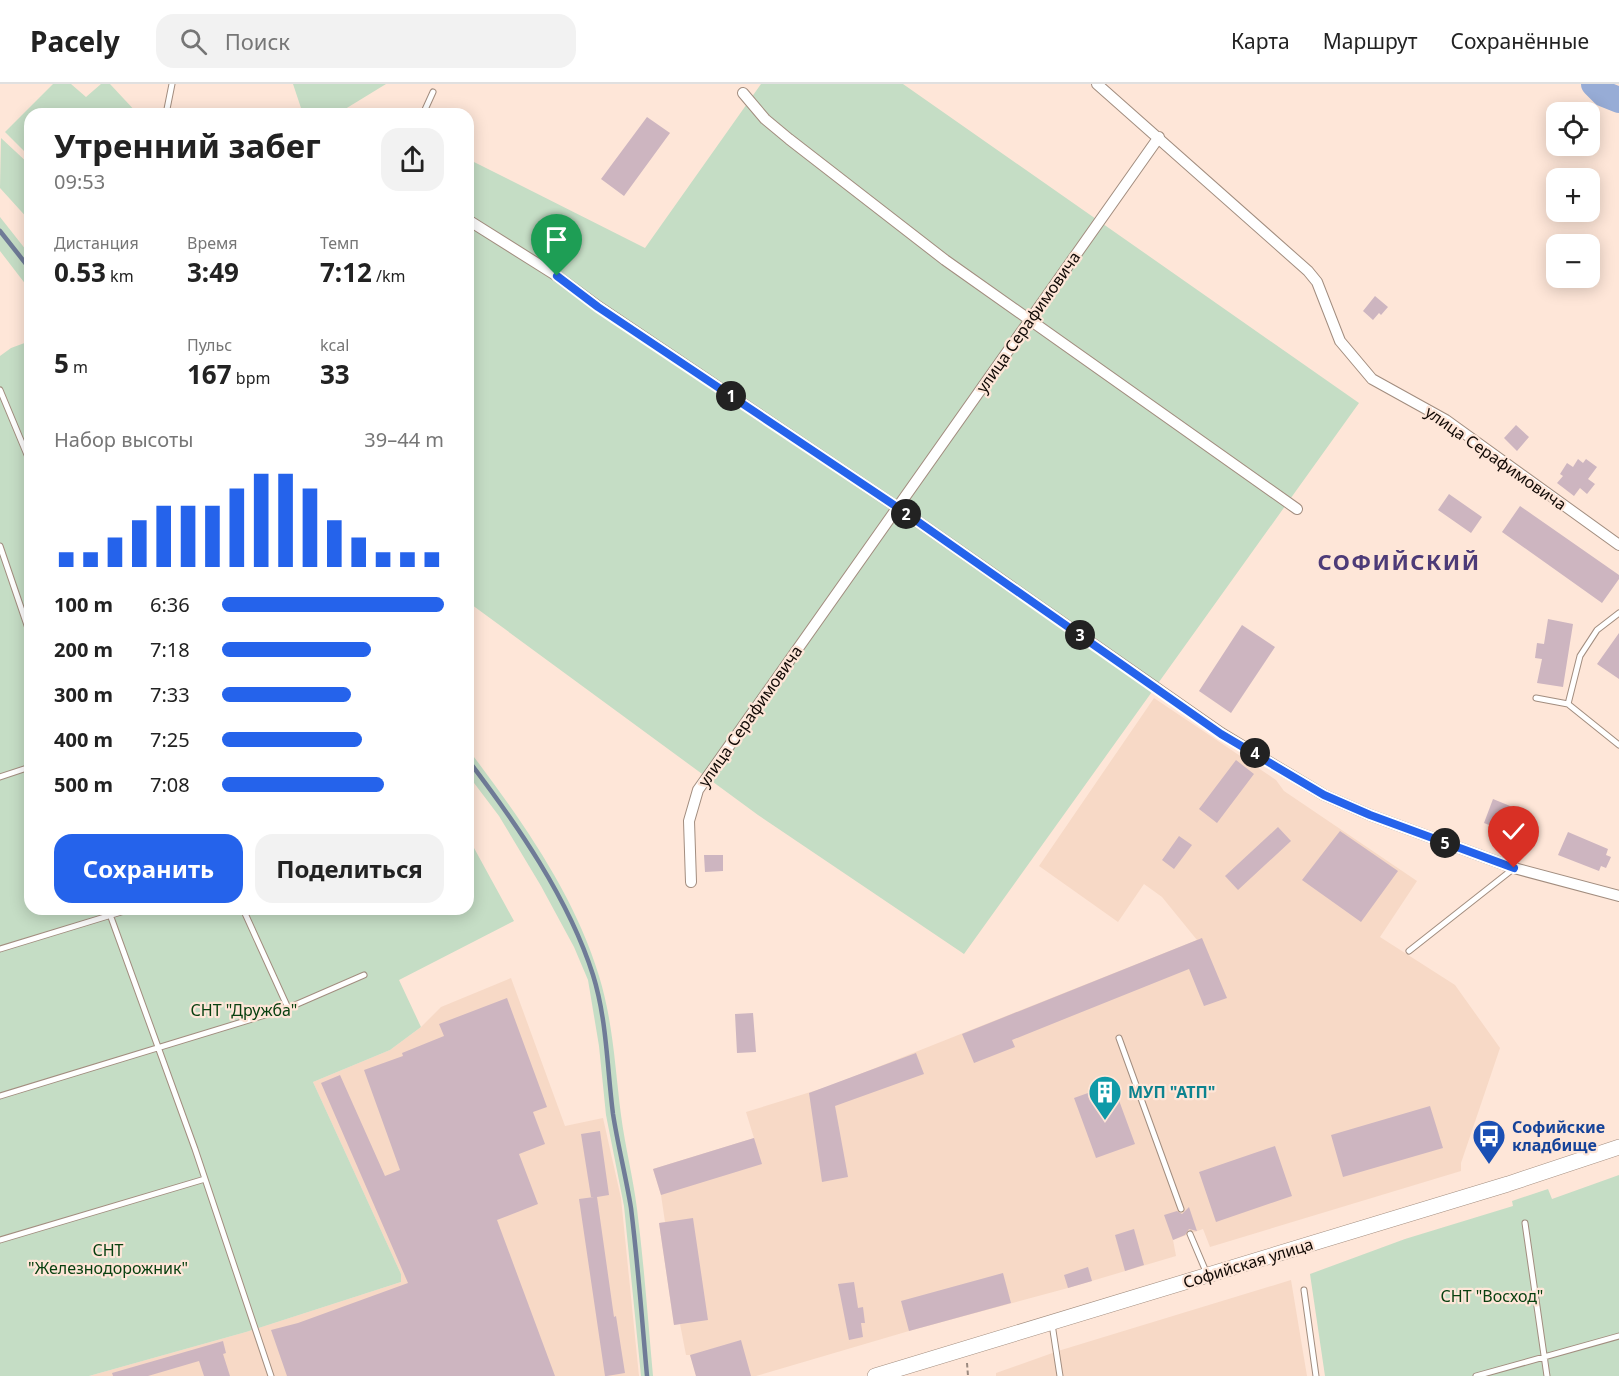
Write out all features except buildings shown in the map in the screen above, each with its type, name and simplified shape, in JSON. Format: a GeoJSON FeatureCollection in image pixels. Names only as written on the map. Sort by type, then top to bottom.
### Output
{"type":"FeatureCollection","features":[{"type":"Feature","properties":{"kind":"main road","name":"Софийская улица"},"geometry":{"type":"LineString","coordinates":[[875,1376],[1508,1184],[1619,1147]]}},
{"type":"Feature","properties":{"kind":"street","name":"улица Серафимовича"},"geometry":{"type":"LineString","coordinates":[[1097,84],[1308,271],[1317,282],[1340,341],[1372,379],[1446,420],[1619,544]]}},
{"type":"Feature","properties":{"kind":"street"},"geometry":{"type":"LineString","coordinates":[[743,93],[765,119],[789,139],[945,260],[1297,509]]}},
{"type":"Feature","properties":{"kind":"street","name":"улица Серафимовича"},"geometry":{"type":"LineString","coordinates":[[691,882],[689,821],[698,790],[1159,137]]}},
{"type":"Feature","properties":{"kind":"street"},"geometry":{"type":"LineString","coordinates":[[474,224],[557,276],[598,307],[897,507],[1221,734],[1324,795],[1370,815],[1514,868],[1619,896]]}},
{"type":"Feature","properties":{"kind":"lane"},"geometry":{"type":"LineString","coordinates":[[167,108],[172,84]]}},
{"type":"Feature","properties":{"kind":"lane"},"geometry":{"type":"LineString","coordinates":[[426,108],[433,92]]}},
{"type":"Feature","properties":{"kind":"lane"},"geometry":{"type":"LineString","coordinates":[[0,390],[24,448]]}},
{"type":"Feature","properties":{"kind":"lane"},"geometry":{"type":"LineString","coordinates":[[0,546],[24,616]]}},
{"type":"Feature","properties":{"kind":"lane"},"geometry":{"type":"LineString","coordinates":[[1568,704],[1580,656],[1597,630],[1619,614]]}},
{"type":"Feature","properties":{"kind":"lane"},"geometry":{"type":"LineString","coordinates":[[1536,698],[1568,704],[1619,745]]}},
{"type":"Feature","properties":{"kind":"lane"},"geometry":{"type":"LineString","coordinates":[[0,777],[24,769]]}},
{"type":"Feature","properties":{"kind":"lane"},"geometry":{"type":"LineString","coordinates":[[1409,951],[1514,868]]}},
{"type":"Feature","properties":{"kind":"lane"},"geometry":{"type":"LineString","coordinates":[[0,949],[100,915]]}},
{"type":"Feature","properties":{"kind":"lane"},"geometry":{"type":"LineString","coordinates":[[110,915],[205,1179],[271,1376]]}},
{"type":"Feature","properties":{"kind":"lane"},"geometry":{"type":"LineString","coordinates":[[246,915],[288,1008]]}},
{"type":"Feature","properties":{"kind":"lane"},"geometry":{"type":"LineString","coordinates":[[0,1096],[288,1008],[364,975]]}},
{"type":"Feature","properties":{"kind":"lane"},"geometry":{"type":"LineString","coordinates":[[1119,1038],[1180,1209]]}},
{"type":"Feature","properties":{"kind":"lane"},"geometry":{"type":"LineString","coordinates":[[0,1240],[205,1179]]}},
{"type":"Feature","properties":{"kind":"lane"},"geometry":{"type":"LineString","coordinates":[[1525,1223],[1547,1376]]}},
{"type":"Feature","properties":{"kind":"lane"},"geometry":{"type":"LineString","coordinates":[[1190,1234],[1208,1275]]}},
{"type":"Feature","properties":{"kind":"lane"},"geometry":{"type":"LineString","coordinates":[[1304,1290],[1316,1376]]}},
{"type":"Feature","properties":{"kind":"lane"},"geometry":{"type":"LineString","coordinates":[[1052,1322],[1060,1376]]}},
{"type":"Feature","properties":{"kind":"lane"},"geometry":{"type":"LineString","coordinates":[[1476,1376],[1619,1336]]}},
{"type":"Feature","properties":{"kind":"shaded area"},"geometry":{"type":"Polygon","coordinates":[[[1154,698],[1276,780],[1284,791],[1417,881],[1380,937],[1455,985],[1500,1048],[1461,1163],[1461,1171],[1210,1247],[1203,1229],[1173,1240],[1176,1256],[756,1376],[696,1376],[690,1355],[686,1355],[680,1324],[674,1325],[659,1223],[665,1222],[661,1195],[653,1169],[754,1138],[746,1112],[830,1086],[1197,940],[1162,897],[1144,884],[1118,922],[1039,866],[1154,698]]]}},
{"type":"Feature","properties":{"kind":"shaded area"},"geometry":{"type":"Polygon","coordinates":[[[511,978],[565,1126],[603,1118],[621,1198],[639,1376],[89,1376],[246,1332],[401,1282],[401,1274],[313,1082],[390,1050],[421,1027],[441,1007],[511,978]]]}},
{"type":"Feature","properties":{"kind":"shaded area"},"geometry":{"type":"Polygon","coordinates":[[[1291,1280],[1307,1376],[996,1376],[996,1373],[1058,1351],[1291,1280]]]}},
{"type":"Feature","properties":{"kind":"green space"},"geometry":{"type":"Polygon","coordinates":[[[53,84],[71,84],[86,97],[101,84],[110,84],[132,108],[29,108],[53,84]]]}},
{"type":"Feature","properties":{"kind":"green space"},"geometry":{"type":"Polygon","coordinates":[[[293,84],[386,84],[347,108],[301,108],[293,84]]]}},
{"type":"Feature","properties":{"kind":"green space"},"geometry":{"type":"Polygon","coordinates":[[[761,84],[903,84],[1359,403],[964,954],[758,815],[474,606],[474,162],[645,248],[761,84]]]}},
{"type":"Feature","properties":{"kind":"green space"},"geometry":{"type":"Polygon","coordinates":[[[24,113],[24,151],[5,132],[24,113]]]}},
{"type":"Feature","properties":{"kind":"green space"},"geometry":{"type":"Polygon","coordinates":[[[1,138],[24,159],[24,214],[0,188],[1,138]]]}},
{"type":"Feature","properties":{"kind":"green space"},"geometry":{"type":"Polygon","coordinates":[[[0,217],[24,247],[24,282],[0,251],[0,217]]]}},
{"type":"Feature","properties":{"kind":"green space"},"geometry":{"type":"Polygon","coordinates":[[[24,343],[24,915],[474,915],[474,848],[514,921],[399,980],[421,1027],[390,1050],[313,1082],[401,1274],[401,1282],[246,1332],[89,1376],[0,1376],[0,356],[11,348],[24,343]]]}},
{"type":"Feature","properties":{"kind":"green space"},"geometry":{"type":"Polygon","coordinates":[[[474,757],[526,829],[560,886],[588,945],[604,993],[637,1209],[653,1376],[641,1376],[624,1206],[606,1115],[599,1046],[588,980],[574,947],[541,886],[499,816],[474,783],[474,757]]]}},
{"type":"Feature","properties":{"kind":"green space","name":"СНТ \"Восход\""},"geometry":{"type":"Polygon","coordinates":[[[1619,1175],[1619,1376],[1325,1376],[1310,1274],[1405,1239],[1513,1206],[1512,1201],[1548,1189],[1552,1199],[1619,1175]]]}},
{"type":"Feature","properties":{"kind":"waterway"},"geometry":{"type":"LineString","coordinates":[[1594,84],[1604,94],[1619,100]]}},
{"type":"Feature","properties":{"kind":"waterway"},"geometry":{"type":"LineString","coordinates":[[0,231],[24,261]]}},
{"type":"Feature","properties":{"kind":"waterway"},"geometry":{"type":"LineString","coordinates":[[474,768],[504,809],[556,890],[583,947],[598,992],[613,1114],[631,1208],[647,1376]]}},
{"type":"Feature","properties":{"kind":"place","name":"МУП \"АТП\""},"geometry":{"type":"Point","coordinates":[1105,1121]}},
{"type":"Feature","properties":{"kind":"place","name":"Софийские кладбище"},"geometry":{"type":"Point","coordinates":[1489,1165]}},
{"type":"Feature","properties":{"kind":"district","name":"СОФИЙСКИЙ"},"geometry":{"type":"Point","coordinates":[1399,562]}},
{"type":"Feature","properties":{"kind":"route"},"geometry":{"type":"LineString","coordinates":[[557,276],[598,307],[897,507],[1221,734],[1324,795],[1370,815],[1514,868]]}},
{"type":"Feature","properties":{"kind":"park label","name":"СНТ \"Дружба\""},"geometry":{"type":"Point","coordinates":[244,1010]}},
{"type":"Feature","properties":{"kind":"park label","name":"СНТ \"Железнодорожник\""},"geometry":{"type":"Point","coordinates":[108,1259]}}]}
